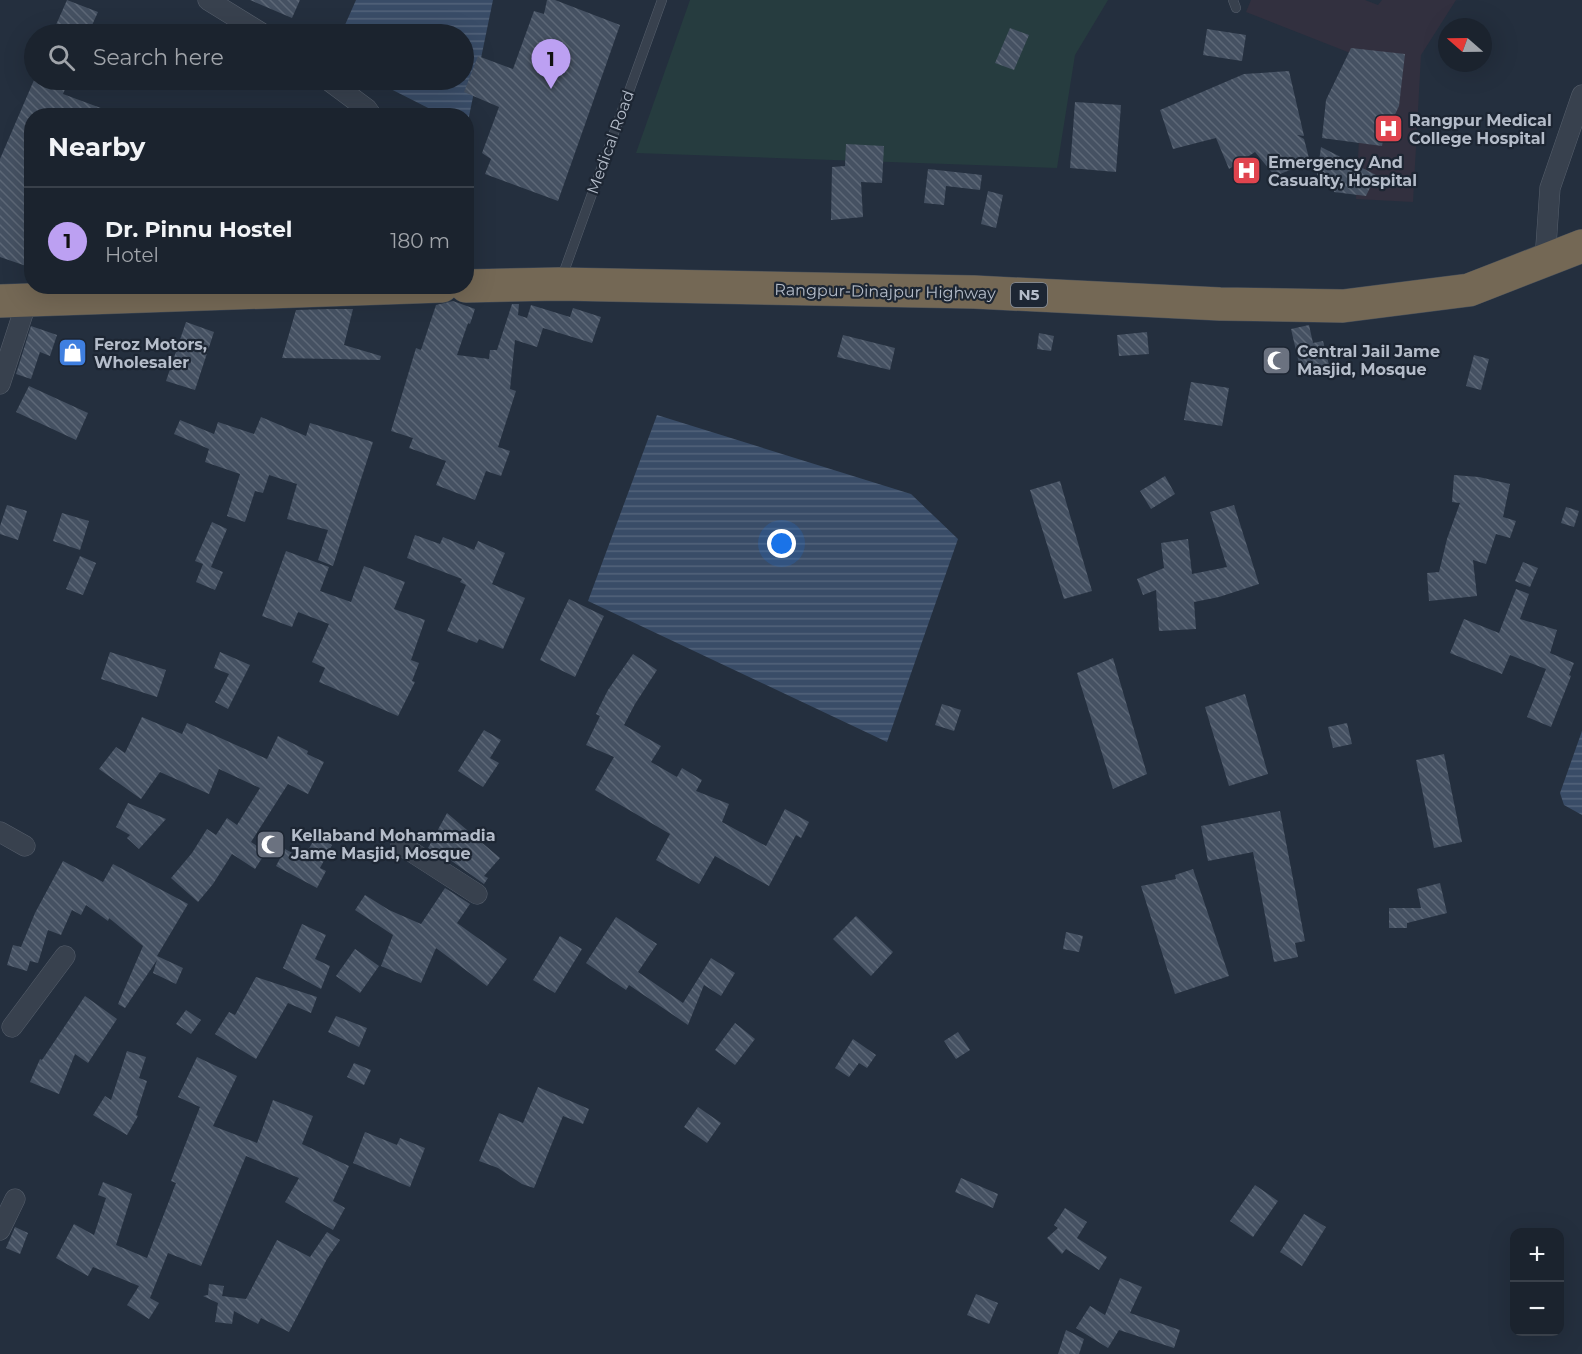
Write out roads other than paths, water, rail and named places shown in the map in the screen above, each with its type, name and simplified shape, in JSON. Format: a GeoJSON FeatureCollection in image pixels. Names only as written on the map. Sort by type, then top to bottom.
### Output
{"type":"FeatureCollection","features":[{"type":"Feature","properties":{"kind":"highway","name":"Rangpur-Dinajpur Highway"},"geometry":{"type":"LineString","coordinates":[[474,286],[559,284],[974,292],[1220,304],[1343,306],[1469,290],[1582,246]]}},
{"type":"Feature","properties":{"kind":"highway"},"geometry":{"type":"LineString","coordinates":[[14,301],[184,294]]}},
{"type":"Feature","properties":{"kind":"street"},"geometry":{"type":"LineString","coordinates":[[208,0],[247,24]]}},
{"type":"Feature","properties":{"kind":"street"},"geometry":{"type":"LineString","coordinates":[[341,90],[366,108]]}},
{"type":"Feature","properties":{"kind":"street"},"geometry":{"type":"LineString","coordinates":[[1545,260],[1550,188],[1582,95]]}},
{"type":"Feature","properties":{"kind":"street"},"geometry":{"type":"LineString","coordinates":[[0,384],[14,301]]}},
{"type":"Feature","properties":{"kind":"street"},"geometry":{"type":"LineString","coordinates":[[0,832],[25,846]]}},
{"type":"Feature","properties":{"kind":"street"},"geometry":{"type":"LineString","coordinates":[[401,845],[477,894]]}},
{"type":"Feature","properties":{"kind":"street"},"geometry":{"type":"LineString","coordinates":[[12,1027],[65,956]]}},
{"type":"Feature","properties":{"kind":"street"},"geometry":{"type":"LineString","coordinates":[[0,1230],[15,1199]]}},
{"type":"Feature","properties":{"kind":"lane","name":"Medical Road"},"geometry":{"type":"LineString","coordinates":[[559,284],[662,0]]}},
{"type":"Feature","properties":{"kind":"water"},"geometry":{"type":"Polygon","coordinates":[[[356,0],[493,0],[471,108],[428,108],[393,90],[474,90],[474,24],[345,24],[356,0]]]}},
{"type":"Feature","properties":{"kind":"water"},"geometry":{"type":"Polygon","coordinates":[[[657,415],[911,494],[958,539],[887,742],[588,601],[657,415]]]}},
{"type":"Feature","properties":{"kind":"water"},"geometry":{"type":"Polygon","coordinates":[[[1582,731],[1582,815],[1564,805],[1560,793],[1582,731]]]}},
{"type":"Feature","properties":{"kind":"place","name":"Dr. Pinnu Hostel"},"geometry":{"type":"Point","coordinates":[551,89]}},
{"type":"Feature","properties":{"kind":"place","name":"Rangpur Medical College Hospital"},"geometry":{"type":"Point","coordinates":[1388,129]}},
{"type":"Feature","properties":{"kind":"place","name":"Emergency And Casualty, Hospital"},"geometry":{"type":"Point","coordinates":[1247,171]}},
{"type":"Feature","properties":{"kind":"place","name":"Feroz Motors, Wholesaler"},"geometry":{"type":"Point","coordinates":[73,353]}},
{"type":"Feature","properties":{"kind":"place","name":"Central Jail Jame Masjid, Mosque"},"geometry":{"type":"Point","coordinates":[1276,360]}},
{"type":"Feature","properties":{"kind":"place","name":"Kellaband Mohammadia Jame Masjid, Mosque"},"geometry":{"type":"Point","coordinates":[270,844]}}]}
